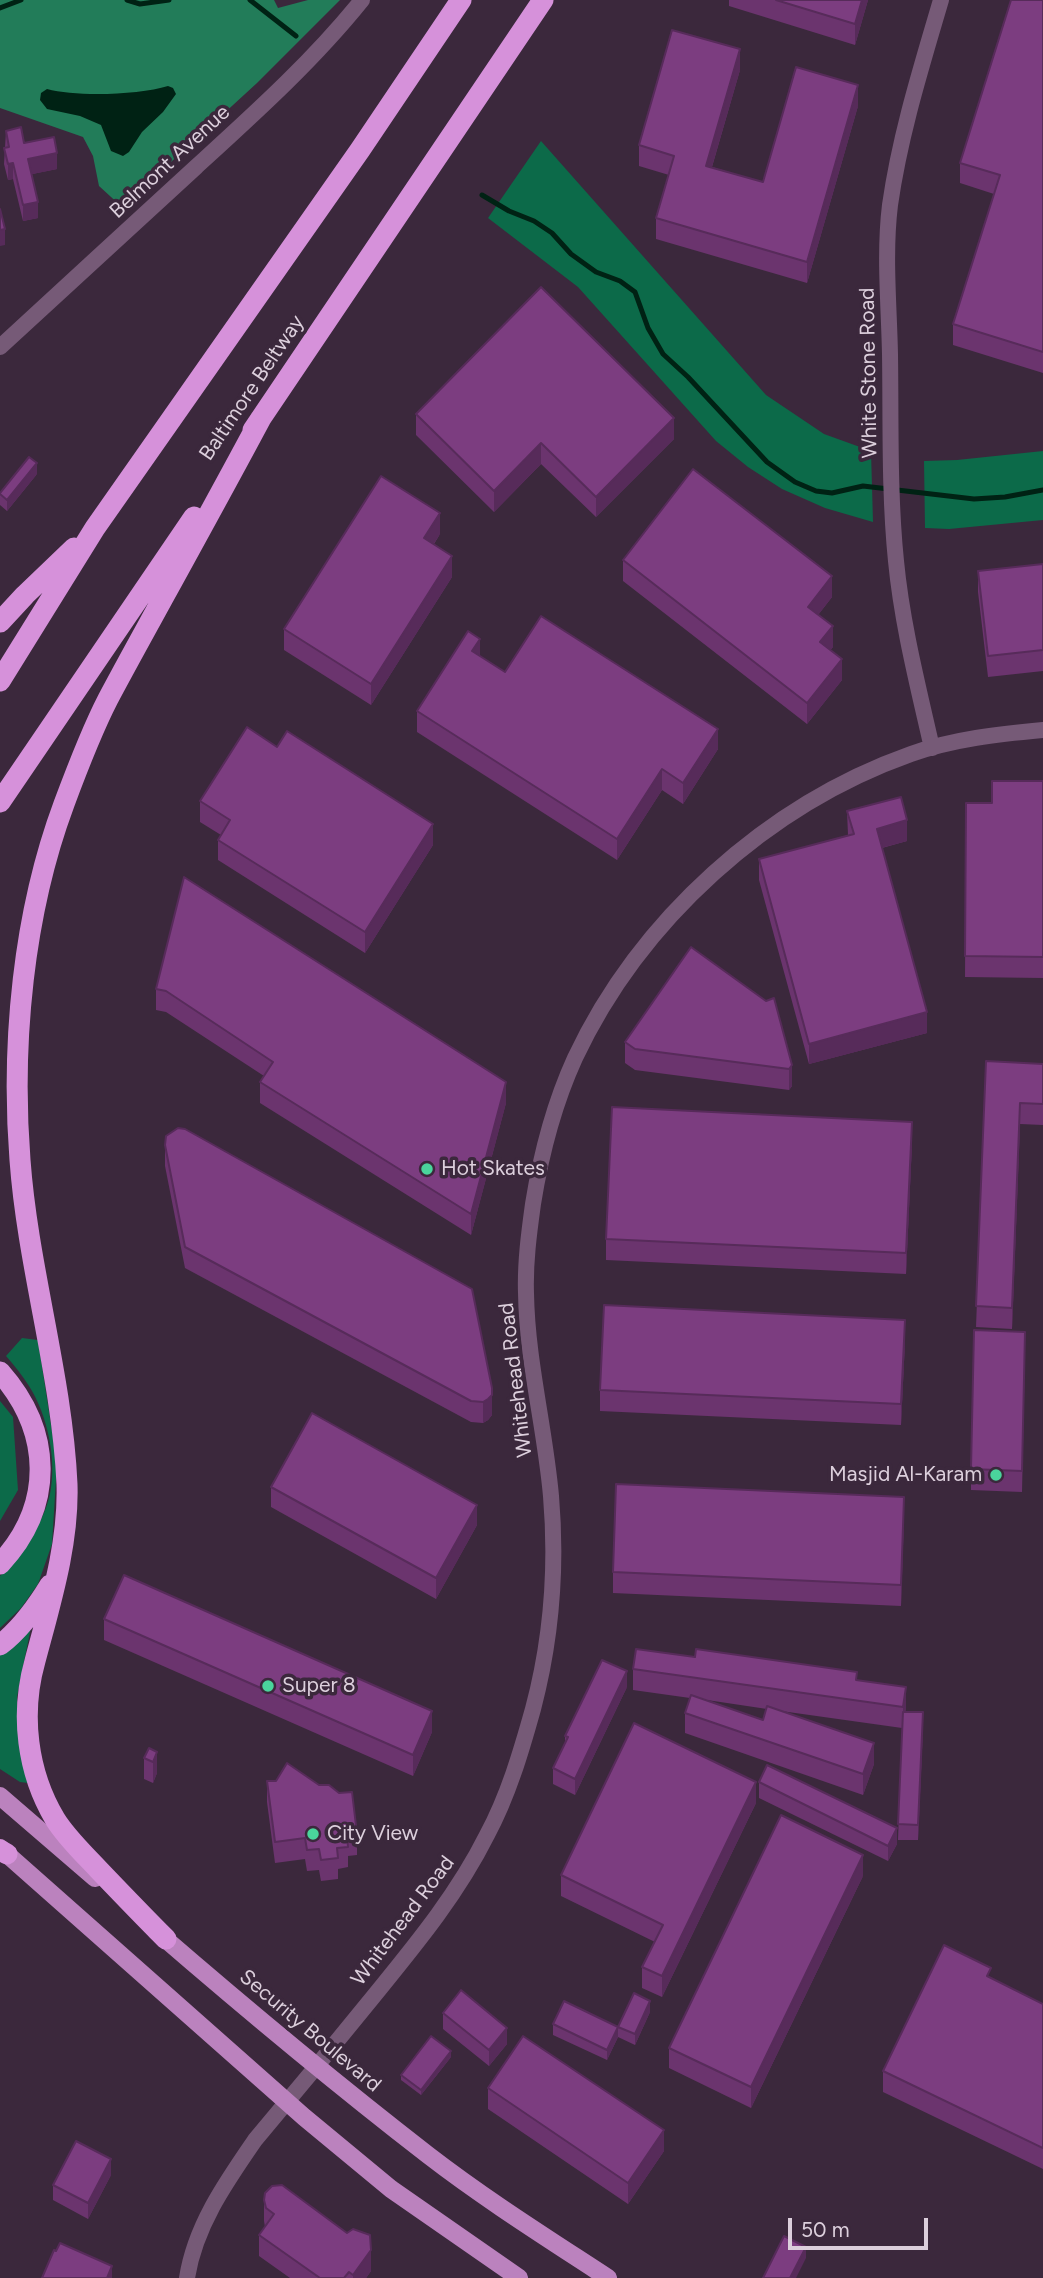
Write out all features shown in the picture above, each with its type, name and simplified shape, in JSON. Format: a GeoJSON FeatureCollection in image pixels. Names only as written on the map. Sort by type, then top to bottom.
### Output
{"type":"FeatureCollection","features":[{"type":"Feature","properties":{"kind":"highway"},"geometry":{"type":"LineString","coordinates":[[0,681],[95,528],[360,150],[461,0]]}},
{"type":"Feature","properties":{"kind":"highway","name":"Baltimore Beltway"},"geometry":{"type":"LineString","coordinates":[[0,802],[543,0]]}},
{"type":"Feature","properties":{"kind":"highway"},"geometry":{"type":"LineString","coordinates":[[166,1939],[83,1854],[57,1823],[43,1797],[27,1731],[27,1697],[56,1574],[67,1494],[65,1451],[29,1235],[20,1163],[16,1084],[30,939],[44,868],[62,807],[107,701],[261,418]]}},
{"type":"Feature","properties":{"kind":"highway"},"geometry":{"type":"LineString","coordinates":[[0,622],[95,528]]}},
{"type":"Feature","properties":{"kind":"highway"},"geometry":{"type":"LineString","coordinates":[[0,1372],[15,1389],[29,1414],[38,1443],[41,1473],[36,1501],[26,1528],[0,1564]]}},
{"type":"Feature","properties":{"kind":"highway"},"geometry":{"type":"LineString","coordinates":[[0,1644],[30,1614],[56,1574]]}},
{"type":"Feature","properties":{"kind":"main road","name":"Security Boulevard"},"geometry":{"type":"LineString","coordinates":[[0,1796],[316,2068],[475,2190],[608,2278]]}},
{"type":"Feature","properties":{"kind":"main road"},"geometry":{"type":"LineString","coordinates":[[2,1851],[287,2102],[391,2189],[519,2278]]}},
{"type":"Feature","properties":{"kind":"street","name":"Belmont Avenue"},"geometry":{"type":"LineString","coordinates":[[0,347],[295,74],[362,0]]}},
{"type":"Feature","properties":{"kind":"street","name":"White Stone Road"},"geometry":{"type":"LineString","coordinates":[[932,748],[906,637],[896,560],[888,260],[890,209],[898,156],[909,106],[942,0]]}},
{"type":"Feature","properties":{"kind":"street","name":"Whitehead Road"},"geometry":{"type":"LineString","coordinates":[[187,2278],[189,2263],[200,2232],[218,2196],[255,2140],[421,1938],[472,1863],[494,1822],[509,1784],[534,1705],[550,1614],[553,1538],[551,1496],[530,1349],[526,1292],[527,1244],[542,1159],[553,1118],[574,1061],[595,1021],[639,954],[659,929],[707,880],[768,831],[837,786],[900,758],[932,748],[1010,733],[1043,730]]}},
{"type":"Feature","properties":{"kind":"green space"},"geometry":{"type":"Polygon","coordinates":[[[0,0],[274,0],[278,8],[308,0],[340,0],[257,83],[122,207],[99,186],[93,156],[83,137],[0,108],[0,0]]]}},
{"type":"Feature","properties":{"kind":"green space"},"geometry":{"type":"Polygon","coordinates":[[[541,141],[766,395],[824,434],[871,451],[873,522],[825,508],[782,489],[748,467],[716,441],[578,287],[488,218],[541,141]]]}},
{"type":"Feature","properties":{"kind":"green space"},"geometry":{"type":"Polygon","coordinates":[[[1043,451],[1043,520],[949,529],[925,528],[924,461],[1043,451]]]}},
{"type":"Feature","properties":{"kind":"green space"},"geometry":{"type":"Polygon","coordinates":[[[22,1338],[38,1340],[57,1464],[52,1544],[38,1584],[21,1608],[0,1628],[0,1576],[37,1528],[47,1506],[52,1481],[46,1424],[29,1386],[6,1356],[22,1338]]]}},
{"type":"Feature","properties":{"kind":"green space"},"geometry":{"type":"Polygon","coordinates":[[[0,1401],[13,1417],[18,1490],[0,1521],[0,1401]]]}},
{"type":"Feature","properties":{"kind":"green space"},"geometry":{"type":"Polygon","coordinates":[[[31,1627],[17,1697],[19,1739],[28,1783],[20,1782],[0,1769],[0,1652],[31,1627]]]}},
{"type":"Feature","properties":{"kind":"shaded area"},"geometry":{"type":"Polygon","coordinates":[[[168,86],[173,88],[176,94],[123,156],[111,151],[101,125],[80,116],[47,109],[40,100],[41,93],[47,89],[108,94],[168,86]]]}},
{"type":"Feature","properties":{"kind":"building"},"geometry":{"type":"Polygon","coordinates":[[[776,0],[862,0],[855,24],[776,0]]]}},
{"type":"Feature","properties":{"kind":"building"},"geometry":{"type":"Polygon","coordinates":[[[1011,0],[1043,0],[1043,352],[953,324],[1000,175],[960,163],[1011,0]]]}},
{"type":"Feature","properties":{"kind":"building"},"geometry":{"type":"Polygon","coordinates":[[[672,30],[740,49],[706,166],[763,182],[796,67],[858,85],[807,262],[656,218],[674,156],[639,145],[672,30]]]}},
{"type":"Feature","properties":{"kind":"building"},"geometry":{"type":"Polygon","coordinates":[[[21,127],[24,143],[54,137],[57,153],[28,159],[38,202],[23,205],[13,163],[8,164],[4,148],[9,147],[6,131],[21,127]]]}},
{"type":"Feature","properties":{"kind":"building"},"geometry":{"type":"Polygon","coordinates":[[[0,209],[5,229],[0,230],[0,209]]]}},
{"type":"Feature","properties":{"kind":"building"},"geometry":{"type":"Polygon","coordinates":[[[541,287],[674,418],[596,497],[541,443],[494,491],[416,414],[541,287]]]}},
{"type":"Feature","properties":{"kind":"building"},"geometry":{"type":"Polygon","coordinates":[[[29,457],[37,463],[7,500],[0,493],[29,457]]]}},
{"type":"Feature","properties":{"kind":"building"},"geometry":{"type":"Polygon","coordinates":[[[693,469],[832,576],[808,607],[833,626],[820,642],[842,659],[807,703],[623,560],[693,469]]]}},
{"type":"Feature","properties":{"kind":"building"},"geometry":{"type":"Polygon","coordinates":[[[381,476],[440,513],[424,538],[452,556],[371,684],[284,629],[381,476]]]}},
{"type":"Feature","properties":{"kind":"building"},"geometry":{"type":"Polygon","coordinates":[[[1043,564],[1043,650],[988,656],[978,571],[1043,564]]]}},
{"type":"Feature","properties":{"kind":"building"},"geometry":{"type":"Polygon","coordinates":[[[541,616],[718,729],[683,783],[662,769],[617,839],[417,711],[468,631],[480,639],[472,651],[505,672],[541,616]]]}},
{"type":"Feature","properties":{"kind":"building"},"geometry":{"type":"Polygon","coordinates":[[[247,727],[277,747],[287,731],[433,824],[365,932],[218,840],[230,820],[200,801],[247,727]]]}},
{"type":"Feature","properties":{"kind":"building"},"geometry":{"type":"Polygon","coordinates":[[[992,781],[1043,781],[1043,957],[965,956],[966,803],[992,803],[992,781]]]}},
{"type":"Feature","properties":{"kind":"building"},"geometry":{"type":"Polygon","coordinates":[[[901,797],[907,820],[877,829],[927,1012],[809,1044],[759,859],[854,834],[847,811],[901,797]]]}},
{"type":"Feature","properties":{"kind":"building"},"geometry":{"type":"Polygon","coordinates":[[[184,877],[506,1082],[471,1214],[260,1082],[273,1062],[166,991],[156,989],[184,877]]]}},
{"type":"Feature","properties":{"kind":"building"},"geometry":{"type":"Polygon","coordinates":[[[691,947],[766,1001],[774,998],[792,1065],[789,1069],[635,1049],[625,1042],[691,947]]]}},
{"type":"Feature","properties":{"kind":"building"},"geometry":{"type":"Polygon","coordinates":[[[986,1061],[1043,1064],[1043,1104],[1020,1103],[1012,1308],[976,1306],[986,1061]]]}},
{"type":"Feature","properties":{"kind":"building"},"geometry":{"type":"Polygon","coordinates":[[[612,1107],[912,1122],[906,1253],[606,1239],[612,1107]]]}},
{"type":"Feature","properties":{"kind":"building"},"geometry":{"type":"Polygon","coordinates":[[[178,1128],[185,1129],[472,1289],[492,1395],[483,1402],[471,1401],[185,1247],[165,1145],[166,1136],[178,1128]]]}},
{"type":"Feature","properties":{"kind":"building"},"geometry":{"type":"Polygon","coordinates":[[[604,1305],[905,1320],[901,1404],[600,1390],[604,1305]]]}},
{"type":"Feature","properties":{"kind":"building"},"geometry":{"type":"Polygon","coordinates":[[[974,1330],[1025,1332],[1022,1471],[971,1469],[974,1330]]]}},
{"type":"Feature","properties":{"kind":"building"},"geometry":{"type":"Polygon","coordinates":[[[312,1413],[477,1505],[436,1578],[271,1487],[312,1413]]]}},
{"type":"Feature","properties":{"kind":"building"},"geometry":{"type":"Polygon","coordinates":[[[616,1484],[904,1497],[901,1585],[613,1572],[616,1484]]]}},
{"type":"Feature","properties":{"kind":"building"},"geometry":{"type":"Polygon","coordinates":[[[124,1575],[432,1711],[413,1755],[104,1619],[124,1575]]]}},
{"type":"Feature","properties":{"kind":"building"},"geometry":{"type":"Polygon","coordinates":[[[636,1649],[695,1657],[696,1649],[857,1672],[856,1680],[906,1687],[903,1707],[633,1669],[636,1649]]]}},
{"type":"Feature","properties":{"kind":"building"},"geometry":{"type":"Polygon","coordinates":[[[602,1660],[627,1671],[575,1779],[553,1768],[568,1737],[565,1736],[602,1660]]]}},
{"type":"Feature","properties":{"kind":"building"},"geometry":{"type":"Polygon","coordinates":[[[691,1695],[763,1720],[767,1706],[874,1743],[863,1774],[685,1713],[691,1695]]]}},
{"type":"Feature","properties":{"kind":"building"},"geometry":{"type":"Polygon","coordinates":[[[903,1712],[923,1712],[918,1825],[898,1824],[903,1712]]]}},
{"type":"Feature","properties":{"kind":"building"},"geometry":{"type":"Polygon","coordinates":[[[634,1723],[756,1782],[662,1976],[642,1967],[663,1925],[561,1875],[634,1723]]]}},
{"type":"Feature","properties":{"kind":"building"},"geometry":{"type":"Polygon","coordinates":[[[149,1748],[157,1752],[153,1762],[144,1758],[149,1748]]]}},
{"type":"Feature","properties":{"kind":"building","name":"City View"},"geometry":{"type":"Polygon","coordinates":[[[287,1763],[319,1785],[329,1785],[339,1793],[352,1792],[357,1834],[347,1835],[348,1847],[337,1848],[338,1858],[321,1860],[319,1849],[307,1850],[305,1838],[275,1842],[267,1781],[276,1781],[287,1763]]]}},
{"type":"Feature","properties":{"kind":"building"},"geometry":{"type":"Polygon","coordinates":[[[767,1765],[897,1828],[888,1846],[759,1782],[767,1765]]]}},
{"type":"Feature","properties":{"kind":"building"},"geometry":{"type":"Polygon","coordinates":[[[781,1815],[863,1855],[751,2087],[669,2048],[781,1815]]]}},
{"type":"Feature","properties":{"kind":"building"},"geometry":{"type":"Polygon","coordinates":[[[944,1945],[991,1968],[987,1976],[1043,2004],[1043,2148],[883,2071],[944,1945]]]}},
{"type":"Feature","properties":{"kind":"building"},"geometry":{"type":"Polygon","coordinates":[[[461,1990],[507,2028],[489,2050],[443,2013],[461,1990]]]}},
{"type":"Feature","properties":{"kind":"building"},"geometry":{"type":"Polygon","coordinates":[[[634,1993],[650,2001],[635,2034],[618,2027],[634,1993]]]}},
{"type":"Feature","properties":{"kind":"building"},"geometry":{"type":"Polygon","coordinates":[[[564,2001],[618,2027],[607,2050],[553,2024],[564,2001]]]}},
{"type":"Feature","properties":{"kind":"building"},"geometry":{"type":"Polygon","coordinates":[[[431,2036],[451,2051],[421,2090],[401,2075],[431,2036]]]}},
{"type":"Feature","properties":{"kind":"building"},"geometry":{"type":"Polygon","coordinates":[[[523,2036],[664,2130],[628,2183],[488,2088],[523,2036]]]}},
{"type":"Feature","properties":{"kind":"building"},"geometry":{"type":"Polygon","coordinates":[[[76,2141],[111,2159],[88,2203],[53,2185],[76,2141]]]}},
{"type":"Feature","properties":{"kind":"building"},"geometry":{"type":"Polygon","coordinates":[[[282,2185],[347,2233],[353,2229],[370,2235],[371,2250],[353,2275],[349,2272],[344,2278],[320,2278],[259,2235],[274,2214],[266,2208],[265,2193],[272,2186],[282,2185]]]}},
{"type":"Feature","properties":{"kind":"building"},"geometry":{"type":"Polygon","coordinates":[[[784,2236],[806,2247],[790,2278],[763,2278],[784,2236]]]}},
{"type":"Feature","properties":{"kind":"building"},"geometry":{"type":"Polygon","coordinates":[[[60,2243],[112,2266],[107,2278],[42,2278],[54,2250],[56,2251],[60,2243]]]}},
{"type":"Feature","properties":{"kind":"waterway"},"geometry":{"type":"LineString","coordinates":[[0,8],[21,0]]}},
{"type":"Feature","properties":{"kind":"waterway"},"geometry":{"type":"LineString","coordinates":[[127,0],[140,4],[169,0]]}},
{"type":"Feature","properties":{"kind":"waterway"},"geometry":{"type":"LineString","coordinates":[[250,0],[296,36]]}},
{"type":"Feature","properties":{"kind":"waterway"},"geometry":{"type":"LineString","coordinates":[[482,195],[509,211],[534,221],[552,233],[571,254],[596,272],[620,281],[635,292],[648,328],[663,354],[767,462],[795,482],[816,491],[832,493],[863,486],[974,499],[1043,490]]}},
{"type":"Feature","properties":{"kind":"place","name":"Hot Skates"},"geometry":{"type":"Point","coordinates":[427,1169]}},
{"type":"Feature","properties":{"kind":"place","name":"Masjid Al-Karam"},"geometry":{"type":"Point","coordinates":[996,1475]}},
{"type":"Feature","properties":{"kind":"place","name":"Super 8"},"geometry":{"type":"Point","coordinates":[268,1686]}},
{"type":"Feature","properties":{"kind":"place","name":"City View"},"geometry":{"type":"Point","coordinates":[313,1834]}}]}
